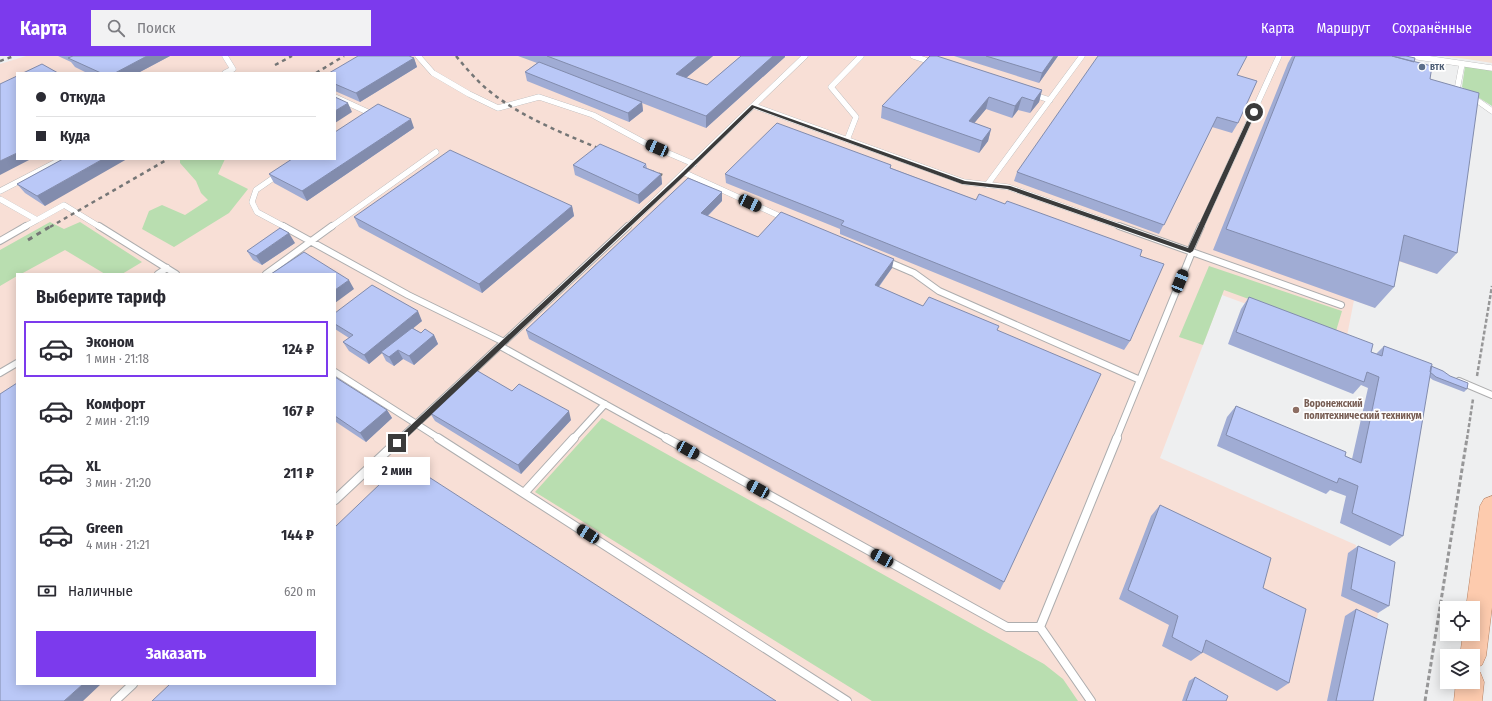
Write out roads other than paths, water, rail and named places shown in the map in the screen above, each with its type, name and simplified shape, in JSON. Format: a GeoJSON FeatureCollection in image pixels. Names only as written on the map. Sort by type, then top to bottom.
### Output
{"type":"FeatureCollection","features":[{"type":"Feature","properties":{"kind":"main road"},"geometry":{"type":"LineString","coordinates":[[1474,649],[1492,506]]}},
{"type":"Feature","properties":{"kind":"main road"},"geometry":{"type":"LineString","coordinates":[[1468,701],[1469,689]]}},
{"type":"Feature","properties":{"kind":"lane"},"geometry":{"type":"LineString","coordinates":[[225,56],[233,69],[227,72]]}},
{"type":"Feature","properties":{"kind":"lane"},"geometry":{"type":"LineString","coordinates":[[418,56],[433,73],[469,94],[498,108],[539,98],[593,115],[645,143],[694,164]]}},
{"type":"Feature","properties":{"kind":"lane"},"geometry":{"type":"LineString","coordinates":[[336,499],[685,173],[806,56]]}},
{"type":"Feature","properties":{"kind":"lane"},"geometry":{"type":"LineString","coordinates":[[847,140],[856,117],[831,87],[861,56]]}},
{"type":"Feature","properties":{"kind":"lane"},"geometry":{"type":"LineString","coordinates":[[913,56],[943,66]]}},
{"type":"Feature","properties":{"kind":"lane"},"geometry":{"type":"LineString","coordinates":[[987,185],[1082,56]]}},
{"type":"Feature","properties":{"kind":"lane"},"geometry":{"type":"LineString","coordinates":[[1040,627],[1191,252],[1279,56]]}},
{"type":"Feature","properties":{"kind":"lane"},"geometry":{"type":"LineString","coordinates":[[1411,56],[1492,68]]}},
{"type":"Feature","properties":{"kind":"lane"},"geometry":{"type":"LineString","coordinates":[[1457,90],[1462,64]]}},
{"type":"Feature","properties":{"kind":"lane"},"geometry":{"type":"LineString","coordinates":[[1449,88],[1470,96],[1492,111]]}},
{"type":"Feature","properties":{"kind":"lane"},"geometry":{"type":"LineString","coordinates":[[1027,93],[1050,100]]}},
{"type":"Feature","properties":{"kind":"lane"},"geometry":{"type":"LineString","coordinates":[[336,97],[372,114],[366,118]]}},
{"type":"Feature","properties":{"kind":"lane"},"geometry":{"type":"LineString","coordinates":[[754,106],[964,182],[1008,187],[1341,305]]}},
{"type":"Feature","properties":{"kind":"lane"},"geometry":{"type":"LineString","coordinates":[[267,273],[436,152]]}},
{"type":"Feature","properties":{"kind":"lane"},"geometry":{"type":"LineString","coordinates":[[0,192],[60,160]]}},
{"type":"Feature","properties":{"kind":"lane"},"geometry":{"type":"LineString","coordinates":[[283,171],[256,190],[252,202],[256,212],[408,296],[502,344],[605,404],[1007,627],[1040,627]]}},
{"type":"Feature","properties":{"kind":"lane"},"geometry":{"type":"LineString","coordinates":[[685,173],[792,221]]}},
{"type":"Feature","properties":{"kind":"lane"},"geometry":{"type":"LineString","coordinates":[[0,199],[37,220]]}},
{"type":"Feature","properties":{"kind":"lane"},"geometry":{"type":"LineString","coordinates":[[0,240],[64,205],[174,273]]}},
{"type":"Feature","properties":{"kind":"lane"},"geometry":{"type":"LineString","coordinates":[[878,258],[914,273],[939,291],[1140,380]]}},
{"type":"Feature","properties":{"kind":"lane"},"geometry":{"type":"LineString","coordinates":[[160,273],[167,268]]}},
{"type":"Feature","properties":{"kind":"lane"},"geometry":{"type":"LineString","coordinates":[[0,373],[16,364]]}},
{"type":"Feature","properties":{"kind":"lane"},"geometry":{"type":"LineString","coordinates":[[336,373],[847,701]]}},
{"type":"Feature","properties":{"kind":"lane"},"geometry":{"type":"LineString","coordinates":[[1452,378],[1492,395]]}},
{"type":"Feature","properties":{"kind":"lane"},"geometry":{"type":"LineString","coordinates":[[524,493],[605,404]]}},
{"type":"Feature","properties":{"kind":"lane"},"geometry":{"type":"LineString","coordinates":[[1040,627],[1091,701]]}},
{"type":"Feature","properties":{"kind":"lane"},"geometry":{"type":"LineString","coordinates":[[115,701],[132,685]]}},
{"type":"Feature","properties":{"kind":"railway"},"geometry":{"type":"LineString","coordinates":[[0,61],[14,56]]}},
{"type":"Feature","properties":{"kind":"railway"},"geometry":{"type":"LineString","coordinates":[[275,65],[292,56]]}},
{"type":"Feature","properties":{"kind":"railway"},"geometry":{"type":"LineString","coordinates":[[318,72],[344,56]]}},
{"type":"Feature","properties":{"kind":"railway"},"geometry":{"type":"LineString","coordinates":[[456,56],[471,74],[484,86],[515,109],[544,125],[605,151]]}},
{"type":"Feature","properties":{"kind":"railway"},"geometry":{"type":"LineString","coordinates":[[50,227],[166,160]]}},
{"type":"Feature","properties":{"kind":"railway"},"geometry":{"type":"LineString","coordinates":[[651,171],[665,176]]}},
{"type":"Feature","properties":{"kind":"railway"},"geometry":{"type":"LineString","coordinates":[[28,240],[51,226]]}},
{"type":"Feature","properties":{"kind":"place","name":"ВТК"},"geometry":{"type":"Point","coordinates":[1422,67]}},
{"type":"Feature","properties":{"kind":"place","name":"Воронежский политехнический техникум"},"geometry":{"type":"Point","coordinates":[1296,410]}}]}
